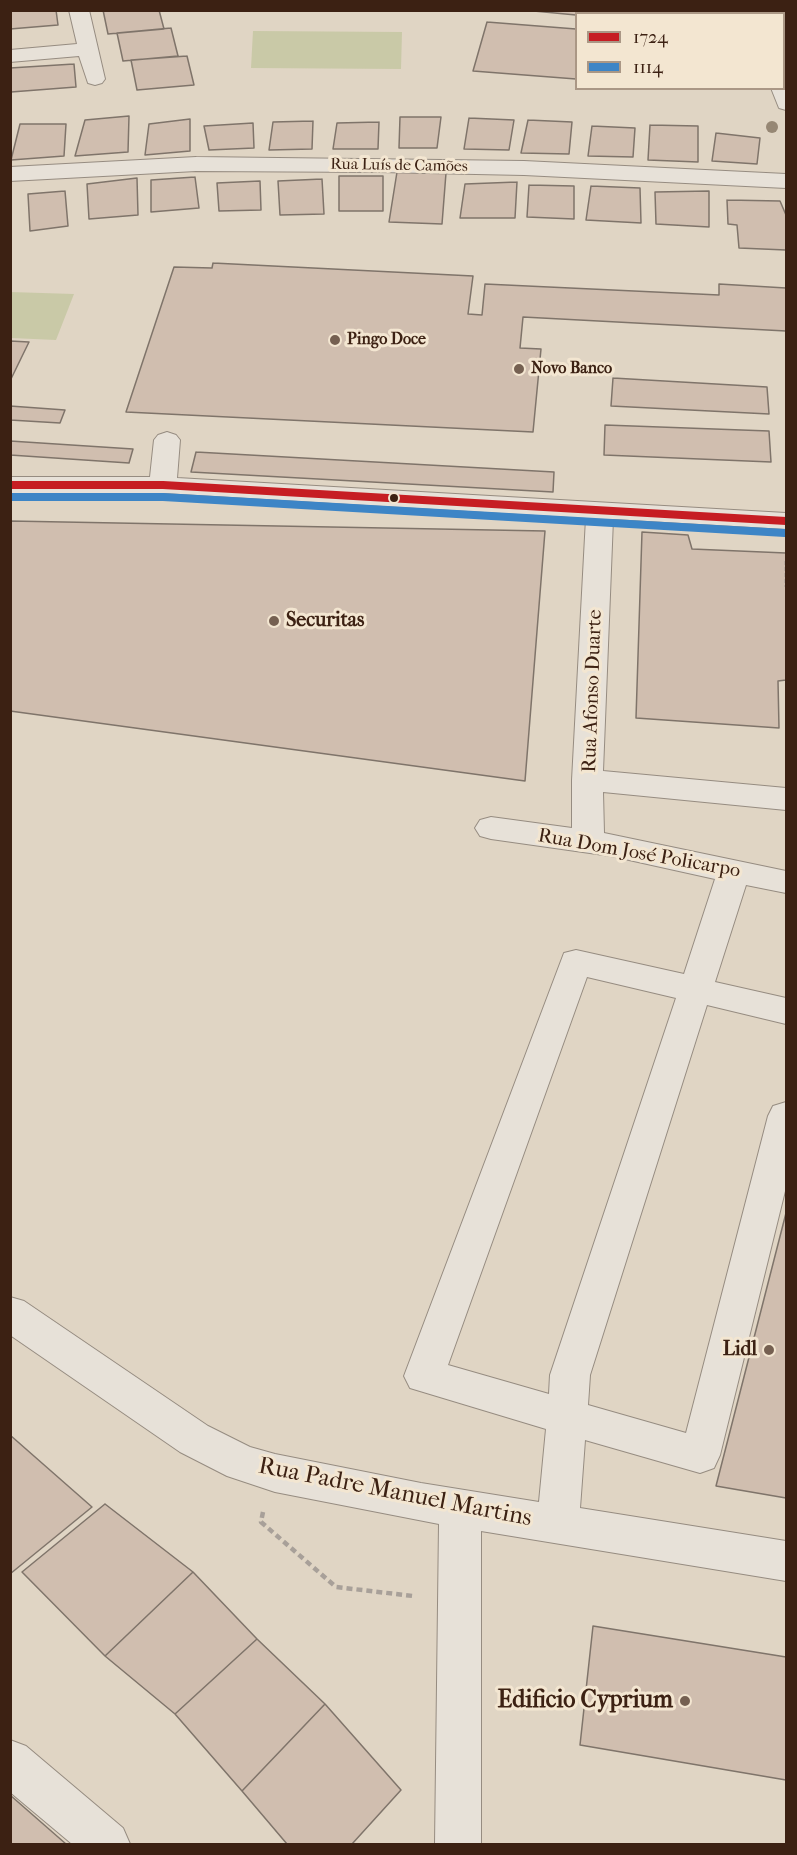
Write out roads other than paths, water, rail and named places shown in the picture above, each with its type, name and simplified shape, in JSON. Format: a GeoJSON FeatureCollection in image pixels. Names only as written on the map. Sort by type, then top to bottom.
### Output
{"type":"FeatureCollection","features":[{"type":"Feature","properties":{"kind":"street"},"geometry":{"type":"LineString","coordinates":[[79,10],[95,79]]}},
{"type":"Feature","properties":{"kind":"street"},"geometry":{"type":"LineString","coordinates":[[10,56],[88,49]]}},
{"type":"Feature","properties":{"kind":"street","name":"Rua Luís de Camões"},"geometry":{"type":"LineString","coordinates":[[10,174],[196,164],[379,165],[536,169],[786,181]]}},
{"type":"Feature","properties":{"kind":"street"},"geometry":{"type":"LineString","coordinates":[[163,485],[167,440]]}},
{"type":"Feature","properties":{"kind":"street"},"geometry":{"type":"LineString","coordinates":[[10,485],[163,485],[786,521]]}},
{"type":"Feature","properties":{"kind":"street","name":"Rua Afonso Duarte"},"geometry":{"type":"LineString","coordinates":[[600,512],[587,780],[786,799]]}},
{"type":"Feature","properties":{"kind":"street"},"geometry":{"type":"LineString","coordinates":[[587,780],[588,842]]}},
{"type":"Feature","properties":{"kind":"street","name":"Rua Dom José Policarpo"},"geometry":{"type":"LineString","coordinates":[[491,828],[588,842],[786,882]]}},
{"type":"Feature","properties":{"kind":"street"},"geometry":{"type":"LineString","coordinates":[[558,1524],[570,1375],[734,871]]}},
{"type":"Feature","properties":{"kind":"street"},"geometry":{"type":"LineString","coordinates":[[786,1011],[576,962],[424,1376],[700,1455],[786,1116]]}},
{"type":"Feature","properties":{"kind":"street","name":"Rua Padre Manuel Martins"},"geometry":{"type":"LineString","coordinates":[[10,1313],[194,1439],[240,1463],[275,1473],[460,1508],[786,1561]]}},
{"type":"Feature","properties":{"kind":"street"},"geometry":{"type":"LineString","coordinates":[[458,1845],[460,1508]]}},
{"type":"Feature","properties":{"kind":"street"},"geometry":{"type":"LineString","coordinates":[[10,1762],[106,1845]]}},
{"type":"Feature","properties":{"kind":"place","name":"Pingo Doce"},"geometry":{"type":"Point","coordinates":[335,340]}},
{"type":"Feature","properties":{"kind":"place","name":"Novo Banco"},"geometry":{"type":"Point","coordinates":[519,369]}},
{"type":"Feature","properties":{"kind":"place","name":"Securitas"},"geometry":{"type":"Point","coordinates":[274,621]}},
{"type":"Feature","properties":{"kind":"place","name":"Lidl"},"geometry":{"type":"Point","coordinates":[769,1350]}},
{"type":"Feature","properties":{"kind":"place","name":"Edificio Cyprium"},"geometry":{"type":"Point","coordinates":[685,1701]}}]}
